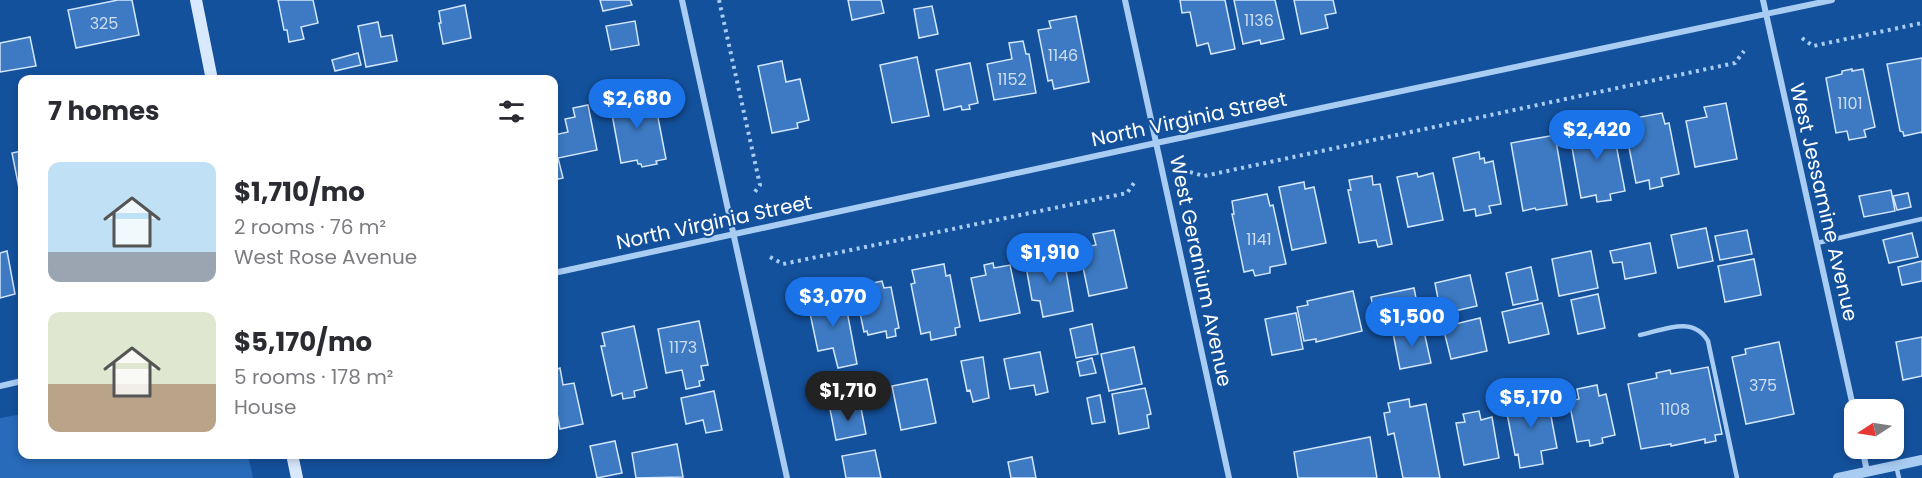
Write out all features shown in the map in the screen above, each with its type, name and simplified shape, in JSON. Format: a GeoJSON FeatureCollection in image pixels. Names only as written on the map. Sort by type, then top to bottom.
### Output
{"type":"FeatureCollection","features":[{"type":"Feature","properties":{"kind":"main road"},"geometry":{"type":"LineString","coordinates":[[196,0],[211,75]]}},
{"type":"Feature","properties":{"kind":"main road"},"geometry":{"type":"LineString","coordinates":[[293,459],[297,478]]}},
{"type":"Feature","properties":{"kind":"street"},"geometry":{"type":"LineString","coordinates":[[682,0],[787,478]]}},
{"type":"Feature","properties":{"kind":"street","name":"West Geranium Avenue"},"geometry":{"type":"LineString","coordinates":[[1125,0],[1229,478]]}},
{"type":"Feature","properties":{"kind":"street","name":"West Jessamine Avenue"},"geometry":{"type":"LineString","coordinates":[[1762,0],[1851,399]]}},
{"type":"Feature","properties":{"kind":"street","name":"North Virginia Street"},"geometry":{"type":"LineString","coordinates":[[558,272],[1832,0]]}},
{"type":"Feature","properties":{"kind":"street"},"geometry":{"type":"LineString","coordinates":[[0,386],[18,382]]}},
{"type":"Feature","properties":{"kind":"street"},"geometry":{"type":"LineString","coordinates":[[1864,459],[1867,471]]}},
{"type":"Feature","properties":{"kind":"street"},"geometry":{"type":"LineString","coordinates":[[1838,478],[1922,460]]}},
{"type":"Feature","properties":{"kind":"lane"},"geometry":{"type":"LineString","coordinates":[[1817,243],[1922,219]]}},
{"type":"Feature","properties":{"kind":"lane"},"geometry":{"type":"LineString","coordinates":[[1640,335],[1688,326],[1697,328],[1703,333],[1708,342],[1737,478]]}},
{"type":"Feature","properties":{"kind":"lane"},"geometry":{"type":"LineString","coordinates":[[1896,465],[1899,478]]}},
{"type":"Feature","properties":{"kind":"path"},"geometry":{"type":"LineString","coordinates":[[719,0],[760,185],[754,193]]}},
{"type":"Feature","properties":{"kind":"path"},"geometry":{"type":"LineString","coordinates":[[1802,38],[1814,46],[1922,23]]}},
{"type":"Feature","properties":{"kind":"path"},"geometry":{"type":"LineString","coordinates":[[1190,172],[1204,176],[1735,63],[1744,51]]}},
{"type":"Feature","properties":{"kind":"path"},"geometry":{"type":"LineString","coordinates":[[770,257],[783,264],[1127,193],[1134,183]]}},
{"type":"Feature","properties":{"kind":"shaded area"},"geometry":{"type":"Polygon","coordinates":[[[18,415],[18,459],[249,459],[253,478],[0,478],[0,418],[18,415]]]}},
{"type":"Feature","properties":{"kind":"building"},"geometry":{"type":"Polygon","coordinates":[[[118,0],[132,0],[139,35],[76,48],[68,10],[118,0]]]}},
{"type":"Feature","properties":{"kind":"building"},"geometry":{"type":"Polygon","coordinates":[[[278,0],[313,0],[318,23],[301,27],[304,39],[289,42],[278,0]]]}},
{"type":"Feature","properties":{"kind":"building"},"geometry":{"type":"Polygon","coordinates":[[[600,0],[630,0],[632,5],[603,11],[600,0]]]}},
{"type":"Feature","properties":{"kind":"building"},"geometry":{"type":"Polygon","coordinates":[[[848,0],[881,0],[884,13],[852,20],[848,0]]]}},
{"type":"Feature","properties":{"kind":"building"},"geometry":{"type":"Polygon","coordinates":[[[1180,0],[1225,0],[1235,49],[1211,54],[1208,43],[1197,46],[1190,12],[1182,13],[1180,0]]]}},
{"type":"Feature","properties":{"kind":"building"},"geometry":{"type":"Polygon","coordinates":[[[1234,0],[1275,0],[1284,39],[1261,44],[1260,40],[1243,44],[1234,0]]]}},
{"type":"Feature","properties":{"kind":"building"},"geometry":{"type":"Polygon","coordinates":[[[1294,0],[1333,0],[1336,13],[1325,15],[1328,28],[1301,34],[1294,0]]]}},
{"type":"Feature","properties":{"kind":"building"},"geometry":{"type":"Polygon","coordinates":[[[465,5],[471,38],[443,44],[439,11],[465,5]]]}},
{"type":"Feature","properties":{"kind":"building"},"geometry":{"type":"Polygon","coordinates":[[[932,6],[938,34],[919,38],[914,9],[932,6]]]}},
{"type":"Feature","properties":{"kind":"building"},"geometry":{"type":"Polygon","coordinates":[[[1076,16],[1089,82],[1054,89],[1052,80],[1048,81],[1038,30],[1051,28],[1049,21],[1076,16]]]}},
{"type":"Feature","properties":{"kind":"building"},"geometry":{"type":"Polygon","coordinates":[[[635,21],[639,45],[611,50],[606,26],[635,21]]]}},
{"type":"Feature","properties":{"kind":"building"},"geometry":{"type":"Polygon","coordinates":[[[378,22],[381,37],[392,35],[397,61],[366,67],[358,26],[378,22]]]}},
{"type":"Feature","properties":{"kind":"building"},"geometry":{"type":"Polygon","coordinates":[[[30,37],[36,66],[0,72],[0,43],[30,37]]]}},
{"type":"Feature","properties":{"kind":"building"},"geometry":{"type":"Polygon","coordinates":[[[1023,41],[1026,54],[1029,54],[1036,93],[994,100],[987,64],[1012,59],[1009,43],[1023,41]]]}},
{"type":"Feature","properties":{"kind":"building"},"geometry":{"type":"Polygon","coordinates":[[[358,53],[361,65],[335,71],[332,60],[358,53]]]}},
{"type":"Feature","properties":{"kind":"building"},"geometry":{"type":"Polygon","coordinates":[[[917,57],[929,116],[892,123],[880,65],[917,57]]]}},
{"type":"Feature","properties":{"kind":"building"},"geometry":{"type":"Polygon","coordinates":[[[1922,58],[1922,132],[1904,136],[1900,131],[1887,64],[1922,58]]]}},
{"type":"Feature","properties":{"kind":"building"},"geometry":{"type":"Polygon","coordinates":[[[782,61],[786,82],[800,79],[809,120],[797,123],[798,128],[772,133],[758,66],[782,61]]]}},
{"type":"Feature","properties":{"kind":"building"},"geometry":{"type":"Polygon","coordinates":[[[970,63],[978,103],[969,105],[970,109],[962,110],[961,106],[944,110],[936,70],[970,63]]]}},
{"type":"Feature","properties":{"kind":"building"},"geometry":{"type":"Polygon","coordinates":[[[1852,69],[1852,71],[1863,69],[1875,127],[1864,130],[1866,137],[1849,140],[1847,131],[1836,133],[1826,78],[1852,69]]]}},
{"type":"Feature","properties":{"kind":"building"},"geometry":{"type":"Polygon","coordinates":[[[639,92],[642,105],[655,102],[666,159],[656,161],[657,164],[642,167],[637,160],[621,163],[609,98],[639,92]]]}},
{"type":"Feature","properties":{"kind":"building"},"geometry":{"type":"Polygon","coordinates":[[[1726,103],[1737,159],[1695,167],[1686,121],[1707,117],[1704,107],[1726,103]]]}},
{"type":"Feature","properties":{"kind":"building"},"geometry":{"type":"Polygon","coordinates":[[[588,105],[597,150],[558,158],[558,134],[568,132],[565,119],[575,117],[573,108],[588,105]]]}},
{"type":"Feature","properties":{"kind":"building"},"geometry":{"type":"Polygon","coordinates":[[[1662,113],[1665,124],[1669,123],[1679,174],[1661,178],[1663,186],[1650,189],[1649,180],[1636,183],[1626,132],[1642,129],[1640,117],[1662,113]]]}},
{"type":"Feature","properties":{"kind":"building"},"geometry":{"type":"Polygon","coordinates":[[[1608,120],[1610,134],[1614,134],[1625,191],[1610,194],[1611,200],[1597,202],[1596,195],[1581,198],[1571,142],[1574,142],[1571,127],[1608,120]]]}},
{"type":"Feature","properties":{"kind":"building"},"geometry":{"type":"Polygon","coordinates":[[[1555,135],[1567,205],[1523,211],[1511,143],[1555,135]]]}},
{"type":"Feature","properties":{"kind":"building"},"geometry":{"type":"Polygon","coordinates":[[[18,152],[18,183],[12,153],[18,152]]]}},
{"type":"Feature","properties":{"kind":"building"},"geometry":{"type":"Polygon","coordinates":[[[1479,152],[1480,159],[1484,158],[1485,163],[1493,161],[1501,204],[1489,206],[1491,213],[1476,216],[1475,209],[1464,211],[1453,158],[1479,152]]]}},
{"type":"Feature","properties":{"kind":"building"},"geometry":{"type":"Polygon","coordinates":[[[558,158],[563,178],[558,179],[558,158]]]}},
{"type":"Feature","properties":{"kind":"building"},"geometry":{"type":"Polygon","coordinates":[[[1417,173],[1418,177],[1433,173],[1443,220],[1408,227],[1397,177],[1417,173]]]}},
{"type":"Feature","properties":{"kind":"building"},"geometry":{"type":"Polygon","coordinates":[[[1372,176],[1373,185],[1380,184],[1392,244],[1378,247],[1376,240],[1359,243],[1348,190],[1351,190],[1349,180],[1372,176]]]}},
{"type":"Feature","properties":{"kind":"building"},"geometry":{"type":"Polygon","coordinates":[[[1304,182],[1305,189],[1314,187],[1326,243],[1292,250],[1279,187],[1304,182]]]}},
{"type":"Feature","properties":{"kind":"building"},"geometry":{"type":"Polygon","coordinates":[[[1891,190],[1895,211],[1864,217],[1859,196],[1891,190]]]}},
{"type":"Feature","properties":{"kind":"building"},"geometry":{"type":"Polygon","coordinates":[[[1908,193],[1911,207],[1897,210],[1893,196],[1908,193]]]}},
{"type":"Feature","properties":{"kind":"building"},"geometry":{"type":"Polygon","coordinates":[[[1267,194],[1270,206],[1273,205],[1286,264],[1270,267],[1270,273],[1255,276],[1253,270],[1244,272],[1232,214],[1234,214],[1232,201],[1267,194]]]}},
{"type":"Feature","properties":{"kind":"building"},"geometry":{"type":"Polygon","coordinates":[[[1706,228],[1713,261],[1678,268],[1671,235],[1706,228]]]}},
{"type":"Feature","properties":{"kind":"building"},"geometry":{"type":"Polygon","coordinates":[[[1114,230],[1127,288],[1089,296],[1079,248],[1096,245],[1093,234],[1114,230]]]}},
{"type":"Feature","properties":{"kind":"building"},"geometry":{"type":"Polygon","coordinates":[[[1747,230],[1752,254],[1720,260],[1715,236],[1747,230]]]}},
{"type":"Feature","properties":{"kind":"building"},"geometry":{"type":"Polygon","coordinates":[[[1912,233],[1918,257],[1889,263],[1883,240],[1912,233]]]}},
{"type":"Feature","properties":{"kind":"building"},"geometry":{"type":"Polygon","coordinates":[[[1650,243],[1656,273],[1625,279],[1622,262],[1613,263],[1610,251],[1650,243]]]}},
{"type":"Feature","properties":{"kind":"building"},"geometry":{"type":"Polygon","coordinates":[[[7,251],[15,294],[0,298],[0,253],[7,251]]]}},
{"type":"Feature","properties":{"kind":"building"},"geometry":{"type":"Polygon","coordinates":[[[1591,251],[1598,288],[1559,296],[1552,259],[1591,251]]]}},
{"type":"Feature","properties":{"kind":"building"},"geometry":{"type":"Polygon","coordinates":[[[1051,252],[1052,255],[1063,253],[1073,311],[1043,317],[1040,301],[1032,300],[1025,261],[1051,252]]]}},
{"type":"Feature","properties":{"kind":"building"},"geometry":{"type":"Polygon","coordinates":[[[1754,259],[1761,295],[1725,302],[1718,266],[1754,259]]]}},
{"type":"Feature","properties":{"kind":"building"},"geometry":{"type":"Polygon","coordinates":[[[1922,261],[1922,281],[1902,285],[1898,267],[1922,261]]]}},
{"type":"Feature","properties":{"kind":"building"},"geometry":{"type":"Polygon","coordinates":[[[993,263],[994,268],[1010,265],[1020,313],[980,321],[971,278],[986,275],[984,265],[993,263]]]}},
{"type":"Feature","properties":{"kind":"building"},"geometry":{"type":"Polygon","coordinates":[[[944,264],[946,276],[950,275],[960,327],[955,328],[956,335],[931,340],[930,332],[921,334],[911,284],[915,283],[912,270],[944,264]]]}},
{"type":"Feature","properties":{"kind":"building"},"geometry":{"type":"Polygon","coordinates":[[[1531,267],[1538,300],[1513,305],[1506,273],[1531,267]]]}},
{"type":"Feature","properties":{"kind":"building"},"geometry":{"type":"Polygon","coordinates":[[[1470,275],[1477,306],[1441,314],[1435,283],[1470,275]]]}},
{"type":"Feature","properties":{"kind":"building"},"geometry":{"type":"Polygon","coordinates":[[[882,281],[884,288],[891,287],[899,328],[895,329],[896,336],[887,338],[886,331],[868,335],[867,331],[864,332],[856,294],[864,292],[862,285],[882,281]]]}},
{"type":"Feature","properties":{"kind":"building"},"geometry":{"type":"Polygon","coordinates":[[[1414,288],[1421,324],[1389,331],[1388,324],[1377,327],[1371,297],[1414,288]]]}},
{"type":"Feature","properties":{"kind":"building"},"geometry":{"type":"Polygon","coordinates":[[[1353,291],[1362,331],[1316,342],[1316,339],[1304,341],[1297,307],[1308,305],[1307,301],[1353,291]]]}},
{"type":"Feature","properties":{"kind":"building"},"geometry":{"type":"Polygon","coordinates":[[[832,293],[833,297],[844,295],[857,364],[838,368],[833,348],[818,351],[808,304],[818,301],[817,296],[832,293]]]}},
{"type":"Feature","properties":{"kind":"building"},"geometry":{"type":"Polygon","coordinates":[[[1598,294],[1605,328],[1578,334],[1571,300],[1598,294]]]}},
{"type":"Feature","properties":{"kind":"building"},"geometry":{"type":"Polygon","coordinates":[[[1542,303],[1549,334],[1509,343],[1502,312],[1542,303]]]}},
{"type":"Feature","properties":{"kind":"building"},"geometry":{"type":"Polygon","coordinates":[[[1296,313],[1303,349],[1272,355],[1265,319],[1296,313]]]}},
{"type":"Feature","properties":{"kind":"building"},"geometry":{"type":"Polygon","coordinates":[[[1480,318],[1487,351],[1451,359],[1443,327],[1480,318]]]}},
{"type":"Feature","properties":{"kind":"building"},"geometry":{"type":"Polygon","coordinates":[[[699,321],[708,365],[701,366],[704,380],[699,381],[700,386],[686,389],[682,370],[666,373],[658,329],[699,321]]]}},
{"type":"Feature","properties":{"kind":"building"},"geometry":{"type":"Polygon","coordinates":[[[1092,324],[1098,354],[1076,358],[1070,329],[1092,324]]]}},
{"type":"Feature","properties":{"kind":"building"},"geometry":{"type":"Polygon","coordinates":[[[634,326],[647,388],[634,391],[635,397],[623,399],[622,393],[612,396],[601,346],[605,346],[602,333],[634,326]]]}},
{"type":"Feature","properties":{"kind":"building"},"geometry":{"type":"Polygon","coordinates":[[[1423,327],[1431,363],[1400,369],[1393,333],[1423,327]]]}},
{"type":"Feature","properties":{"kind":"building"},"geometry":{"type":"Polygon","coordinates":[[[1922,337],[1922,376],[1903,380],[1896,342],[1922,337]]]}},
{"type":"Feature","properties":{"kind":"building"},"geometry":{"type":"Polygon","coordinates":[[[1779,342],[1794,414],[1746,424],[1732,357],[1746,354],[1745,349],[1779,342]]]}},
{"type":"Feature","properties":{"kind":"building"},"geometry":{"type":"Polygon","coordinates":[[[1134,347],[1142,384],[1109,391],[1101,354],[1134,347]]]}},
{"type":"Feature","properties":{"kind":"building"},"geometry":{"type":"Polygon","coordinates":[[[1040,352],[1048,392],[1036,395],[1034,385],[1010,389],[1004,359],[1040,352]]]}},
{"type":"Feature","properties":{"kind":"building"},"geometry":{"type":"Polygon","coordinates":[[[983,357],[989,398],[973,402],[970,390],[967,391],[961,361],[983,357]]]}},
{"type":"Feature","properties":{"kind":"building"},"geometry":{"type":"Polygon","coordinates":[[[1092,358],[1096,373],[1080,376],[1077,362],[1092,358]]]}},
{"type":"Feature","properties":{"kind":"building"},"geometry":{"type":"Polygon","coordinates":[[[1708,367],[1722,434],[1715,435],[1716,441],[1705,443],[1705,439],[1641,449],[1628,384],[1657,378],[1656,373],[1670,370],[1671,374],[1708,367]]]}},
{"type":"Feature","properties":{"kind":"building"},"geometry":{"type":"Polygon","coordinates":[[[560,368],[563,385],[574,383],[583,424],[560,429],[558,369],[560,368]]]}},
{"type":"Feature","properties":{"kind":"building"},"geometry":{"type":"Polygon","coordinates":[[[927,379],[936,423],[901,430],[892,386],[927,379]]]}},
{"type":"Feature","properties":{"kind":"building"},"geometry":{"type":"Polygon","coordinates":[[[1597,385],[1599,396],[1606,394],[1615,435],[1602,438],[1603,443],[1590,446],[1589,440],[1577,442],[1569,401],[1579,399],[1577,389],[1597,385]]]}},
{"type":"Feature","properties":{"kind":"building"},"geometry":{"type":"Polygon","coordinates":[[[1145,388],[1151,414],[1147,415],[1149,428],[1119,434],[1112,394],[1145,388]]]}},
{"type":"Feature","properties":{"kind":"building"},"geometry":{"type":"Polygon","coordinates":[[[714,391],[722,430],[706,433],[703,420],[686,424],[681,398],[714,391]]]}},
{"type":"Feature","properties":{"kind":"building"},"geometry":{"type":"Polygon","coordinates":[[[1100,395],[1105,422],[1092,424],[1087,398],[1100,395]]]}},
{"type":"Feature","properties":{"kind":"building"},"geometry":{"type":"Polygon","coordinates":[[[1547,395],[1557,448],[1541,451],[1543,464],[1520,468],[1518,454],[1515,455],[1505,403],[1547,395]]]}},
{"type":"Feature","properties":{"kind":"building"},"geometry":{"type":"Polygon","coordinates":[[[1409,399],[1410,407],[1426,404],[1440,478],[1403,478],[1394,433],[1388,435],[1384,413],[1390,412],[1388,403],[1409,399]]]}},
{"type":"Feature","properties":{"kind":"building"},"geometry":{"type":"Polygon","coordinates":[[[860,403],[866,434],[836,440],[830,409],[860,403]]]}},
{"type":"Feature","properties":{"kind":"building"},"geometry":{"type":"Polygon","coordinates":[[[1479,411],[1481,420],[1492,417],[1499,458],[1464,465],[1456,423],[1465,422],[1463,414],[1479,411]]]}},
{"type":"Feature","properties":{"kind":"building"},"geometry":{"type":"Polygon","coordinates":[[[1370,437],[1377,478],[1298,478],[1294,452],[1370,437]]]}},
{"type":"Feature","properties":{"kind":"building"},"geometry":{"type":"Polygon","coordinates":[[[615,441],[622,473],[597,478],[590,446],[615,441]]]}},
{"type":"Feature","properties":{"kind":"building"},"geometry":{"type":"Polygon","coordinates":[[[677,444],[683,477],[636,478],[632,453],[677,444]]]}},
{"type":"Feature","properties":{"kind":"building"},"geometry":{"type":"Polygon","coordinates":[[[875,450],[881,478],[846,478],[842,456],[875,450]]]}},
{"type":"Feature","properties":{"kind":"building"},"geometry":{"type":"Polygon","coordinates":[[[1032,457],[1036,478],[1011,478],[1008,462],[1032,457]]]}}]}
